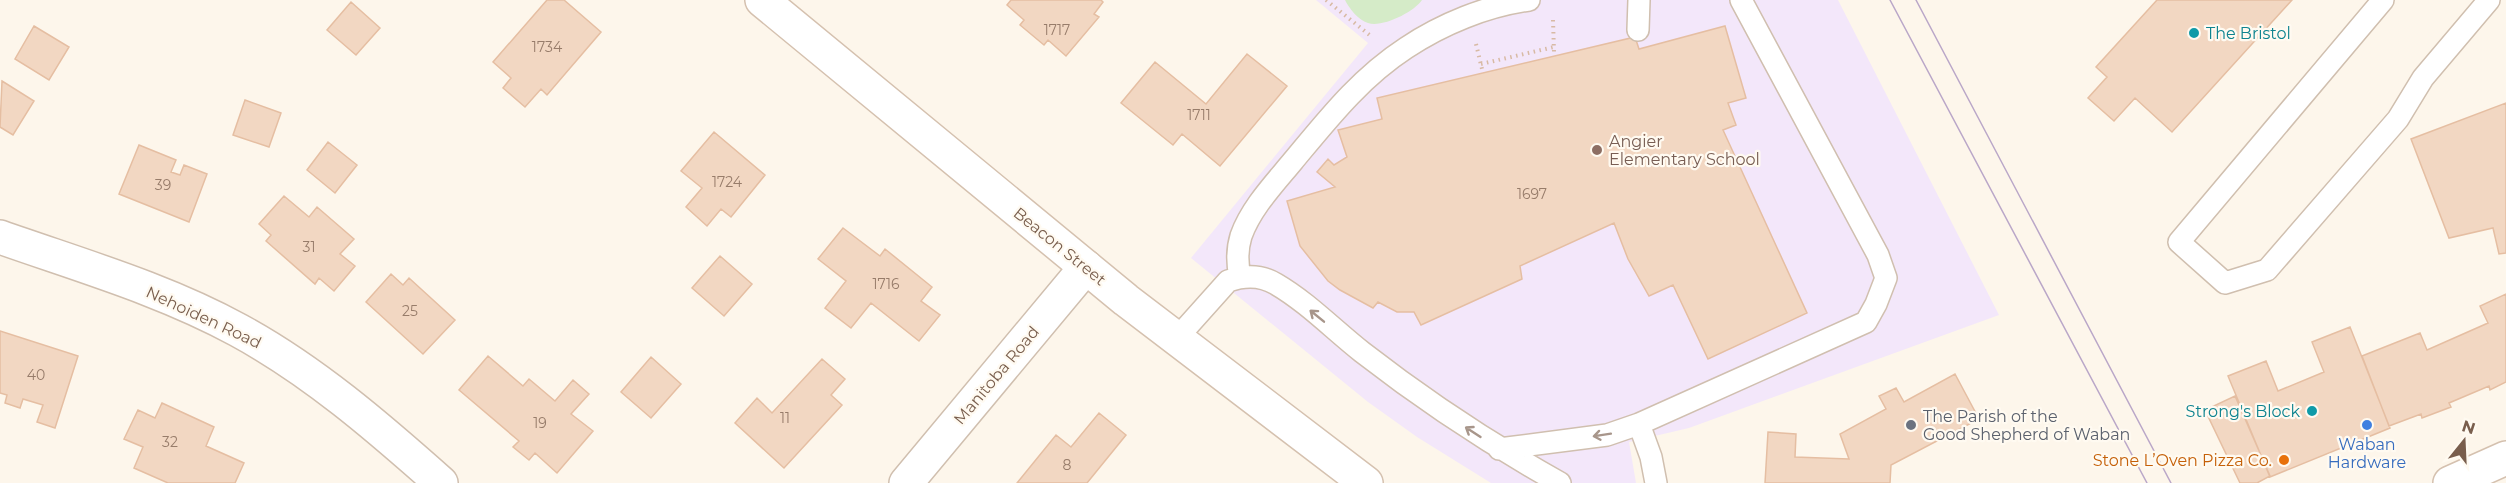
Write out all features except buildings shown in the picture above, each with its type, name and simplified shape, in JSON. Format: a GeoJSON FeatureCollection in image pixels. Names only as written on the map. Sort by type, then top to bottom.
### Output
{"type":"FeatureCollection","features":[{"type":"Feature","properties":{"kind":"main road","name":"Beacon Street"},"geometry":{"type":"LineString","coordinates":[[762,0],[1086,267],[1366,483]]}},
{"type":"Feature","properties":{"kind":"main road","name":"Nehoiden Road"},"geometry":{"type":"LineString","coordinates":[[0,237],[169,299],[236,329],[266,346],[329,390],[441,483]]}},
{"type":"Feature","properties":{"kind":"main road","name":"Manitoba Road"},"geometry":{"type":"LineString","coordinates":[[906,483],[1086,267]]}},
{"type":"Feature","properties":{"kind":"main road"},"geometry":{"type":"LineString","coordinates":[[2450,483],[2506,458]]}},
{"type":"Feature","properties":{"kind":"lane"},"geometry":{"type":"LineString","coordinates":[[1240,277],[1237,265],[1241,237],[1258,206],[1337,108],[1363,81],[1408,46],[1448,24],[1495,7],[1529,0]]}},
{"type":"Feature","properties":{"kind":"lane"},"geometry":{"type":"LineString","coordinates":[[1638,30],[1639,0]]}},
{"type":"Feature","properties":{"kind":"lane"},"geometry":{"type":"LineString","coordinates":[[1499,449],[1607,435],[1639,424],[1866,322],[1876,304],[1886,278],[1878,255],[1742,0]]}},
{"type":"Feature","properties":{"kind":"lane"},"geometry":{"type":"LineString","coordinates":[[2383,0],[2179,242],[2225,283],[2267,270],[2398,119],[2423,78],[2489,0]]}},
{"type":"Feature","properties":{"kind":"lane"},"geometry":{"type":"LineString","coordinates":[[1177,338],[1224,285],[1240,277],[1252,276],[1276,284],[1400,381],[1499,449],[1560,483]]}},
{"type":"Feature","properties":{"kind":"lane"},"geometry":{"type":"LineString","coordinates":[[1639,424],[1651,458],[1656,483]]}},
{"type":"Feature","properties":{"kind":"path"},"geometry":{"type":"LineString","coordinates":[[1480,64],[1554,50],[1553,12]]}},
{"type":"Feature","properties":{"kind":"shaded area","name":"Angier Elementary School"},"geometry":{"type":"Polygon","coordinates":[[[1316,0],[1838,0],[1999,315],[1689,428],[1629,442],[1636,483],[1491,483],[1417,437],[1368,402],[1191,258],[1368,43],[1316,0]]]}},
{"type":"Feature","properties":{"kind":"green space"},"geometry":{"type":"Polygon","coordinates":[[[1345,0],[1422,0],[1397,18],[1374,24],[1357,17],[1345,0]]]}},
{"type":"Feature","properties":{"kind":"tram line"},"geometry":{"type":"LineString","coordinates":[[1890,0],[2147,483]]}},
{"type":"Feature","properties":{"kind":"tram line"},"geometry":{"type":"LineString","coordinates":[[1916,0],[2171,483]]}},
{"type":"Feature","properties":{"kind":"place","name":"The Bristol"},"geometry":{"type":"Point","coordinates":[2194,33]}},
{"type":"Feature","properties":{"kind":"place","name":"Angier Elementary School"},"geometry":{"type":"Point","coordinates":[1597,150]}},
{"type":"Feature","properties":{"kind":"place","name":"Strong's Block"},"geometry":{"type":"Point","coordinates":[2312,411]}},
{"type":"Feature","properties":{"kind":"place","name":"The Parish of the Good Shepherd of Waban"},"geometry":{"type":"Point","coordinates":[1911,425]}},
{"type":"Feature","properties":{"kind":"place","name":"Waban Hardware"},"geometry":{"type":"Point","coordinates":[2367,425]}},
{"type":"Feature","properties":{"kind":"place","name":"Stone L’Oven Pizza Co."},"geometry":{"type":"Point","coordinates":[2284,460]}}]}
